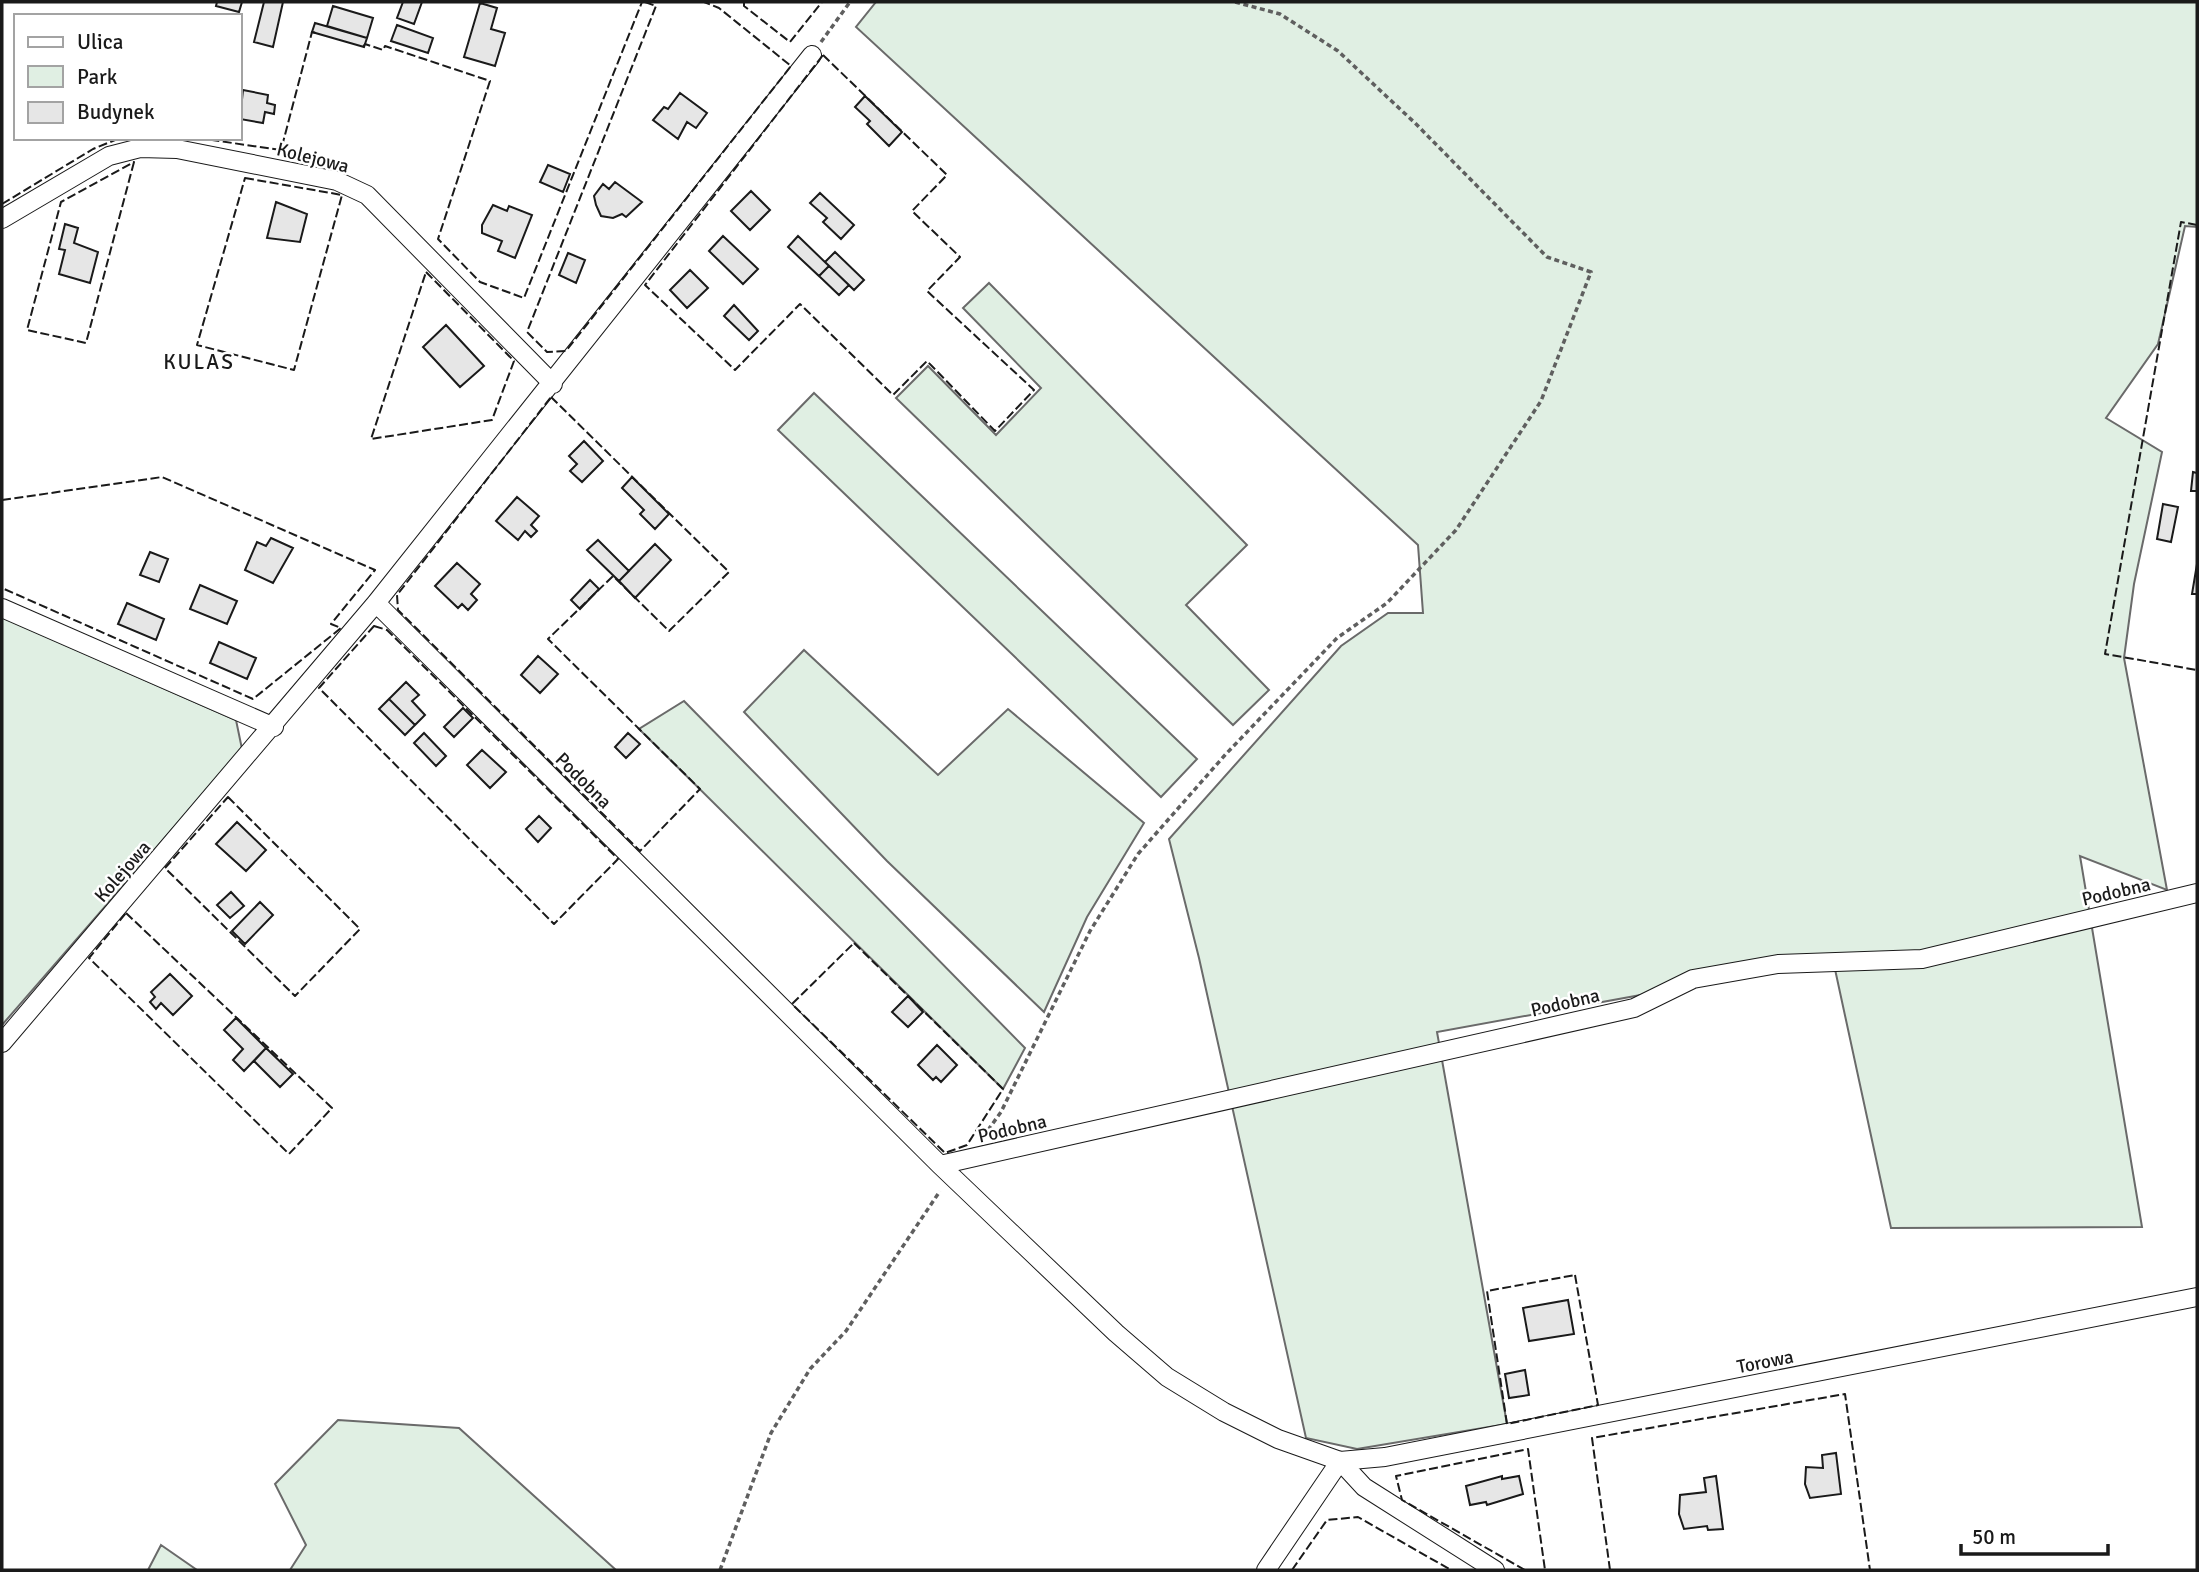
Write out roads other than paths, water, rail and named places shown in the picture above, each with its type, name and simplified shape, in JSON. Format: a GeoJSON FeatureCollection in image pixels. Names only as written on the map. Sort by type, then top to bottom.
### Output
{"type":"FeatureCollection","features":[{"type":"Feature","properties":{"kind":"street","name":"Kolejowa"},"geometry":{"type":"LineString","coordinates":[[2,1043],[274,727],[376,603],[553,384],[812,55]]}},
{"type":"Feature","properties":{"kind":"street","name":"Kolejowa"},"geometry":{"type":"LineString","coordinates":[[2,219],[109,156],[141,148],[177,149],[337,181],[367,195],[553,384]]}},
{"type":"Feature","properties":{"kind":"street","name":"Podobna"},"geometry":{"type":"LineString","coordinates":[[376,603],[945,1171],[1116,1333],[1167,1377],[1224,1412],[1278,1439],[1340,1461]]}},
{"type":"Feature","properties":{"kind":"street"},"geometry":{"type":"LineString","coordinates":[[2,608],[274,727]]}},
{"type":"Feature","properties":{"kind":"street","name":"Podobna"},"geometry":{"type":"LineString","coordinates":[[945,1171],[968,1159],[1634,1008],[1693,979],[1778,964],[1922,958],[2197,893]]}},
{"type":"Feature","properties":{"kind":"street","name":"Torowa"},"geometry":{"type":"LineString","coordinates":[[1340,1461],[1385,1457],[2197,1297]]}},
{"type":"Feature","properties":{"kind":"street"},"geometry":{"type":"LineString","coordinates":[[1266,1570],[1340,1461],[1364,1487],[1495,1570]]}},
{"type":"Feature","properties":{"kind":"district","name":"KULAS"},"geometry":{"type":"Point","coordinates":[199,362]}}]}
